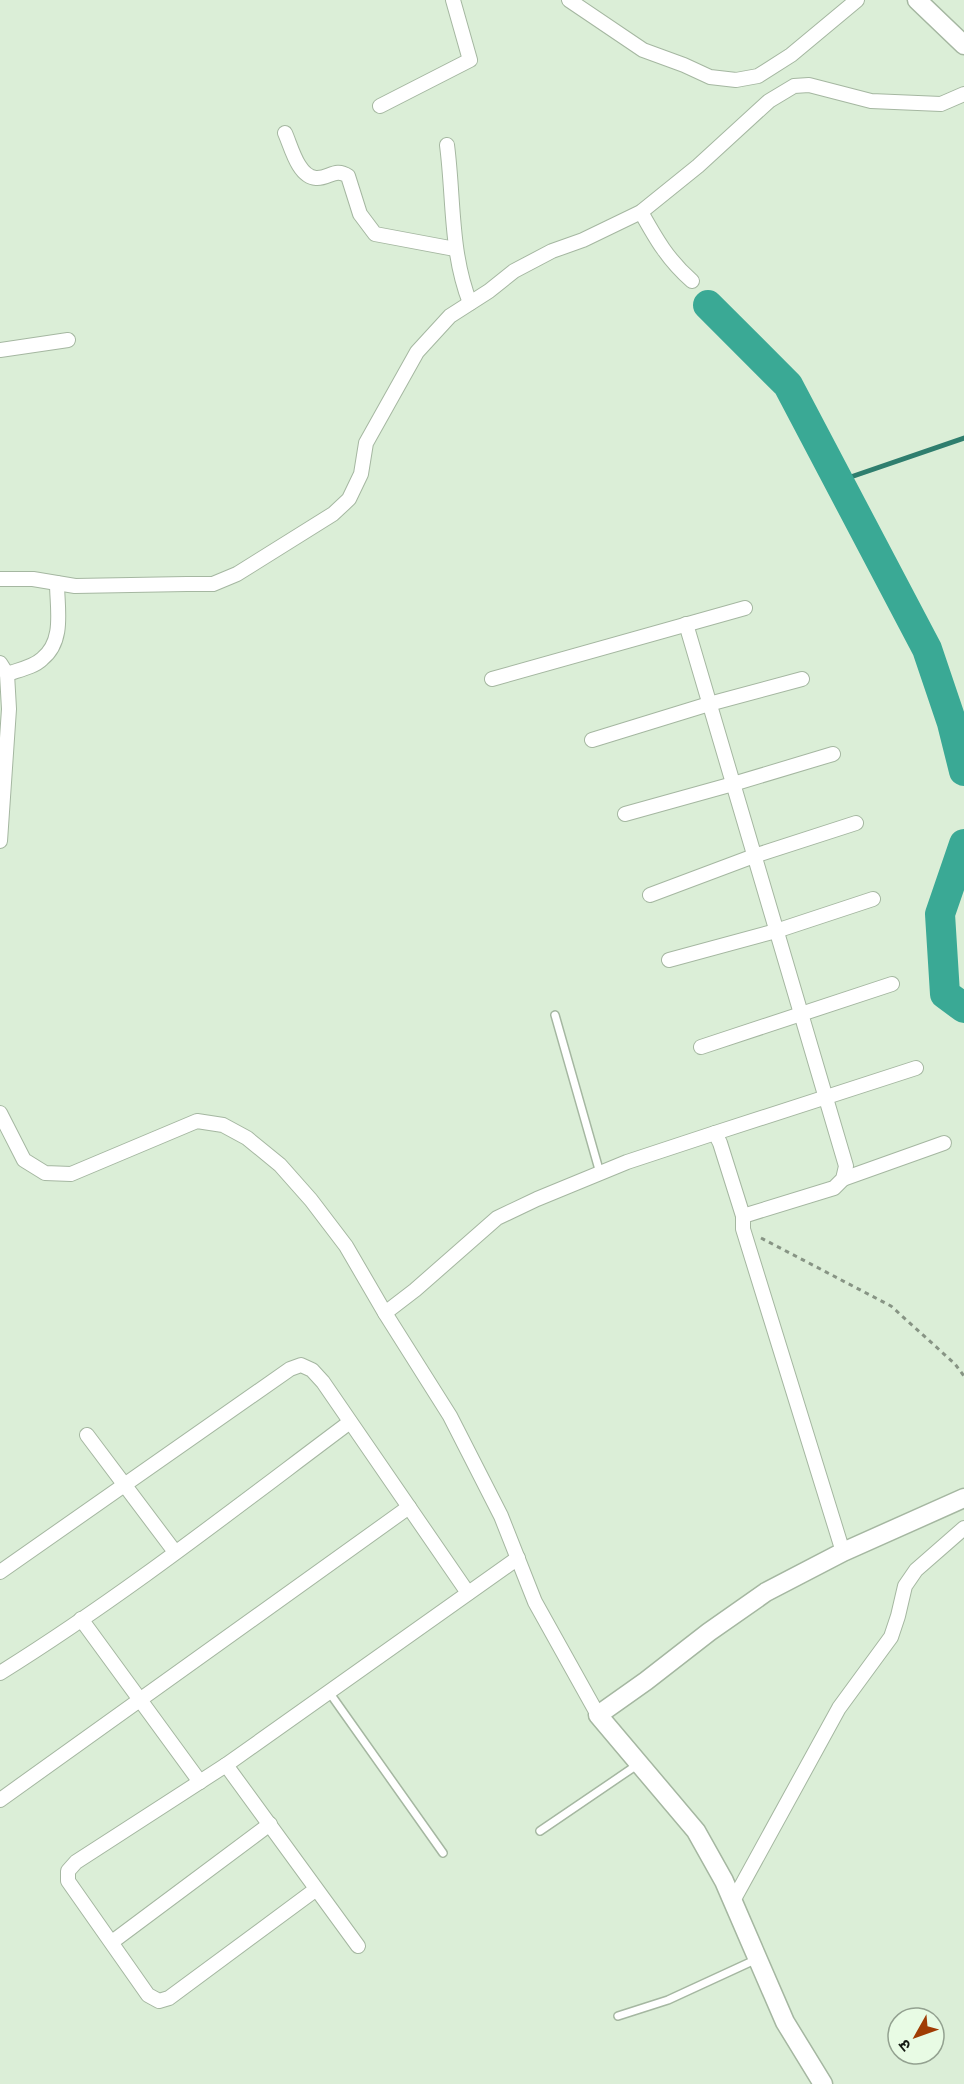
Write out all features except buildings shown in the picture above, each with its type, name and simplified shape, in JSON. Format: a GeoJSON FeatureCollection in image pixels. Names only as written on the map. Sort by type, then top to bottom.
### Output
{"type":"FeatureCollection","features":[{"type":"Feature","properties":{"kind":"street"},"geometry":{"type":"LineString","coordinates":[[380,106],[470,60],[453,0]]}},
{"type":"Feature","properties":{"kind":"street"},"geometry":{"type":"LineString","coordinates":[[569,0],[643,50],[684,64],[710,77],[736,80],[758,76],[791,55],[857,0]]}},
{"type":"Feature","properties":{"kind":"street"},"geometry":{"type":"LineString","coordinates":[[917,0],[964,45]]}},
{"type":"Feature","properties":{"kind":"street"},"geometry":{"type":"LineString","coordinates":[[0,579],[33,579],[75,586],[213,584],[237,574],[333,514],[349,499],[361,474],[366,442],[417,352],[450,316],[489,291],[514,271],[552,251],[583,240],[641,212],[698,166],[769,101],[794,86],[809,85],[871,101],[941,104],[964,94]]}},
{"type":"Feature","properties":{"kind":"street"},"geometry":{"type":"LineString","coordinates":[[285,133],[299,165],[311,176],[318,178],[334,172],[342,172],[348,176],[364,223],[375,234],[455,249]]}},
{"type":"Feature","properties":{"kind":"street"},"geometry":{"type":"LineString","coordinates":[[447,145],[455,249],[470,303]]}},
{"type":"Feature","properties":{"kind":"street"},"geometry":{"type":"LineString","coordinates":[[641,212],[675,266],[692,281]]}},
{"type":"Feature","properties":{"kind":"street"},"geometry":{"type":"LineString","coordinates":[[0,350],[68,340]]}},
{"type":"Feature","properties":{"kind":"street"},"geometry":{"type":"LineString","coordinates":[[0,841],[9,709],[3,668],[41,661],[52,649],[58,638],[57,583]]}},
{"type":"Feature","properties":{"kind":"street"},"geometry":{"type":"LineString","coordinates":[[492,679],[745,608]]}},
{"type":"Feature","properties":{"kind":"street"},"geometry":{"type":"LineString","coordinates":[[686,624],[846,1166],[843,1179]]}},
{"type":"Feature","properties":{"kind":"street"},"geometry":{"type":"LineString","coordinates":[[592,740],[709,704],[802,679]]}},
{"type":"Feature","properties":{"kind":"street"},"geometry":{"type":"LineString","coordinates":[[624,814],[833,754]]}},
{"type":"Feature","properties":{"kind":"street"},"geometry":{"type":"LineString","coordinates":[[650,895],[754,856],[856,823]]}},
{"type":"Feature","properties":{"kind":"street"},"geometry":{"type":"LineString","coordinates":[[669,960],[776,931],[873,899]]}},
{"type":"Feature","properties":{"kind":"street"},"geometry":{"type":"LineString","coordinates":[[701,1047],[892,984]]}},
{"type":"Feature","properties":{"kind":"street"},"geometry":{"type":"LineString","coordinates":[[385,1313],[415,1290],[497,1218],[537,1198],[674,1145],[916,1068]]}},
{"type":"Feature","properties":{"kind":"street"},"geometry":{"type":"LineString","coordinates":[[0,1113],[24,1160],[45,1173],[71,1174],[197,1120],[223,1125],[247,1138],[280,1165],[311,1200],[346,1246],[450,1416],[501,1516],[535,1602],[598,1715],[696,1831],[724,1881],[786,2022],[823,2084]]}},
{"type":"Feature","properties":{"kind":"street"},"geometry":{"type":"LineString","coordinates":[[715,1133],[720,1143],[843,1552]]}},
{"type":"Feature","properties":{"kind":"street"},"geometry":{"type":"LineString","coordinates":[[743,1222],[834,1188],[843,1179],[944,1143]]}},
{"type":"Feature","properties":{"kind":"street"},"geometry":{"type":"LineString","coordinates":[[0,1572],[290,1369],[301,1365],[318,1376],[468,1593]]}},
{"type":"Feature","properties":{"kind":"street"},"geometry":{"type":"LineString","coordinates":[[0,1673],[43,1646],[175,1552],[350,1422]]}},
{"type":"Feature","properties":{"kind":"street"},"geometry":{"type":"LineString","coordinates":[[87,1435],[175,1552]]}},
{"type":"Feature","properties":{"kind":"street"},"geometry":{"type":"LineString","coordinates":[[598,1715],[766,1592],[843,1552],[964,1498]]}},
{"type":"Feature","properties":{"kind":"street"},"geometry":{"type":"LineString","coordinates":[[0,1800],[409,1507]]}},
{"type":"Feature","properties":{"kind":"street"},"geometry":{"type":"LineString","coordinates":[[733,1901],[839,1708],[891,1637],[905,1586],[916,1570],[964,1528]]}},
{"type":"Feature","properties":{"kind":"street"},"geometry":{"type":"LineString","coordinates":[[315,1890],[169,1998],[159,2001],[148,1995],[68,1881],[68,1871],[76,1862],[226,1765],[518,1558]]}},
{"type":"Feature","properties":{"kind":"street"},"geometry":{"type":"LineString","coordinates":[[81,1619],[200,1782]]}},
{"type":"Feature","properties":{"kind":"street"},"geometry":{"type":"LineString","coordinates":[[226,1765],[358,1947]]}},
{"type":"Feature","properties":{"kind":"street"},"geometry":{"type":"LineString","coordinates":[[112,1942],[270,1824]]}},
{"type":"Feature","properties":{"kind":"lane"},"geometry":{"type":"LineString","coordinates":[[555,1015],[600,1173]]}},
{"type":"Feature","properties":{"kind":"lane"},"geometry":{"type":"LineString","coordinates":[[329,1692],[443,1853]]}},
{"type":"Feature","properties":{"kind":"lane"},"geometry":{"type":"LineString","coordinates":[[540,1831],[639,1764]]}},
{"type":"Feature","properties":{"kind":"lane"},"geometry":{"type":"LineString","coordinates":[[618,2016],[668,2000],[758,1959]]}},
{"type":"Feature","properties":{"kind":"path"},"geometry":{"type":"LineString","coordinates":[[743,1222],[891,1306],[955,1364],[964,1376]]}},
{"type":"Feature","properties":{"kind":"waterway"},"geometry":{"type":"LineString","coordinates":[[708,305],[788,385],[927,649],[952,723],[964,771]]}},
{"type":"Feature","properties":{"kind":"waterway"},"geometry":{"type":"LineString","coordinates":[[839,481],[964,438]]}},
{"type":"Feature","properties":{"kind":"waterway"},"geometry":{"type":"LineString","coordinates":[[964,844],[940,914],[945,994],[964,1008]]}}]}
